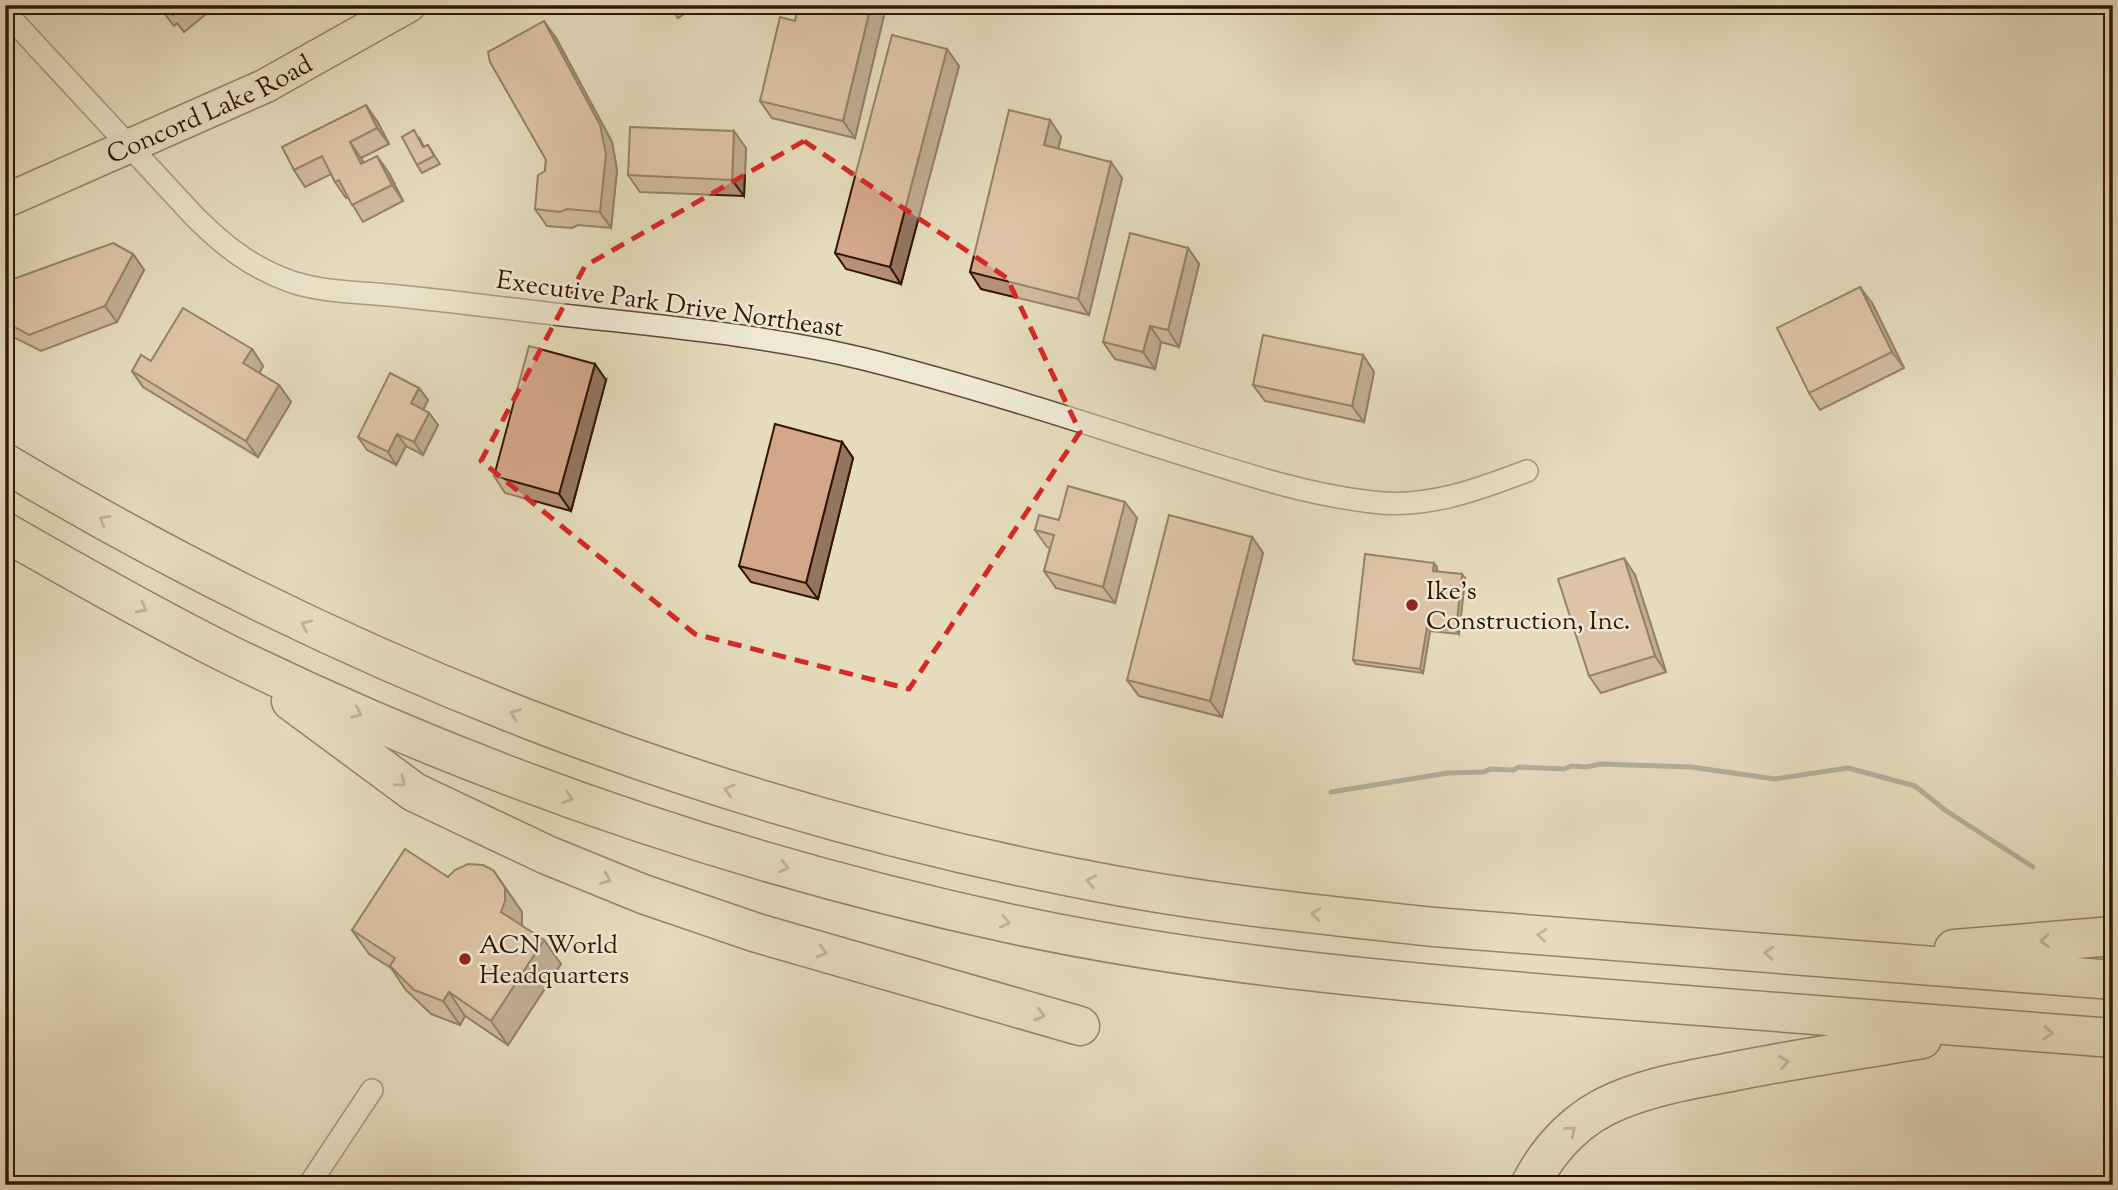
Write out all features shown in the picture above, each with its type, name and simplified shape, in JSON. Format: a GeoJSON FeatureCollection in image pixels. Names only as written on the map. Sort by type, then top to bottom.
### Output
{"type":"FeatureCollection","features":[{"type":"Feature","properties":{"kind":"highway"},"geometry":{"type":"LineString","coordinates":[[5,463],[151,547],[304,625],[426,680],[682,776],[1012,865],[1224,903],[1434,926],[2113,980]]}},
{"type":"Feature","properties":{"kind":"highway"},"geometry":{"type":"LineString","coordinates":[[5,532],[228,654],[438,748],[514,779],[622,817],[746,857],[890,895],[1009,923],[1196,957],[1300,971],[1430,985],[2113,1038]]}},
{"type":"Feature","properties":{"kind":"highway"},"geometry":{"type":"LineString","coordinates":[[228,654],[414,792],[547,855],[643,894],[757,933],[1080,1026]]}},
{"type":"Feature","properties":{"kind":"highway"},"geometry":{"type":"LineString","coordinates":[[1837,958],[2113,936]]}},
{"type":"Feature","properties":{"kind":"highway"},"geometry":{"type":"LineString","coordinates":[[1530,1185],[1540,1166],[1561,1139],[1585,1119],[1616,1101],[1689,1080],[1984,1029]]}},
{"type":"Feature","properties":{"kind":"main road","name":"Concord Lake Road"},"geometry":{"type":"LineString","coordinates":[[5,201],[265,86],[390,10]]}},
{"type":"Feature","properties":{"kind":"street","name":"Executive Park Drive Northeast"},"geometry":{"type":"LineString","coordinates":[[5,12],[224,246],[268,272],[295,283],[320,289],[434,299],[789,344],[863,359],[1098,427],[1275,484],[1326,496],[1409,505],[1474,491],[1527,471]]}},
{"type":"Feature","properties":{"kind":"street"},"geometry":{"type":"LineString","coordinates":[[309,1185],[372,1090]]}},
{"type":"Feature","properties":{"kind":"highlighted area"},"geometry":{"type":"Polygon","coordinates":[[[804,141],[1007,278],[1080,432],[909,689],[695,634],[481,461],[585,266],[804,141]]]}},
{"type":"Feature","properties":{"kind":"building"},"geometry":{"type":"Polygon","coordinates":[[[160,5],[185,5],[173,15],[160,5]]]}},
{"type":"Feature","properties":{"kind":"building"},"geometry":{"type":"Polygon","coordinates":[[[799,5],[871,5],[843,121],[760,101],[780,17],[795,21],[799,5]]]}},
{"type":"Feature","properties":{"kind":"building"},"geometry":{"type":"Polygon","coordinates":[[[544,21],[600,125],[606,154],[600,212],[535,209],[538,175],[545,171],[546,160],[490,62],[488,52],[544,21]]]}},
{"type":"Feature","properties":{"kind":"building"},"geometry":{"type":"Polygon","coordinates":[[[892,35],[947,49],[890,267],[835,253],[892,35]]]}},
{"type":"Feature","properties":{"kind":"building"},"geometry":{"type":"Polygon","coordinates":[[[366,105],[377,128],[350,142],[361,164],[377,156],[392,185],[352,205],[339,180],[335,182],[322,156],[294,170],[282,147],[366,105]]]}},
{"type":"Feature","properties":{"kind":"building"},"geometry":{"type":"Polygon","coordinates":[[[1009,110],[1050,120],[1044,145],[1111,162],[1078,299],[970,272],[1009,110]]]}},
{"type":"Feature","properties":{"kind":"building"},"geometry":{"type":"Polygon","coordinates":[[[630,127],[734,131],[732,180],[628,175],[630,127]]]}},
{"type":"Feature","properties":{"kind":"building"},"geometry":{"type":"Polygon","coordinates":[[[414,130],[423,147],[428,145],[434,156],[417,165],[402,137],[414,130]]]}},
{"type":"Feature","properties":{"kind":"building"},"geometry":{"type":"Polygon","coordinates":[[[1130,233],[1188,248],[1168,330],[1150,326],[1143,352],[1103,342],[1130,233]]]}},
{"type":"Feature","properties":{"kind":"building"},"geometry":{"type":"Polygon","coordinates":[[[113,243],[133,254],[105,306],[29,335],[5,322],[5,282],[113,243]]]}},
{"type":"Feature","properties":{"kind":"building"},"geometry":{"type":"Polygon","coordinates":[[[1860,287],[1892,352],[1809,393],[1777,328],[1860,287]]]}},
{"type":"Feature","properties":{"kind":"building"},"geometry":{"type":"Polygon","coordinates":[[[183,308],[252,349],[243,363],[279,385],[246,441],[132,371],[141,355],[151,361],[183,308]]]}},
{"type":"Feature","properties":{"kind":"building"},"geometry":{"type":"Polygon","coordinates":[[[1263,335],[1363,355],[1352,406],[1253,385],[1263,335]]]}},
{"type":"Feature","properties":{"kind":"building"},"geometry":{"type":"Polygon","coordinates":[[[529,346],[595,364],[559,494],[494,476],[529,346]]]}},
{"type":"Feature","properties":{"kind":"building"},"geometry":{"type":"Polygon","coordinates":[[[390,373],[419,388],[411,403],[429,413],[414,442],[397,434],[388,452],[358,437],[390,373]]]}},
{"type":"Feature","properties":{"kind":"building"},"geometry":{"type":"Polygon","coordinates":[[[775,424],[842,442],[806,583],[739,566],[775,424]]]}},
{"type":"Feature","properties":{"kind":"building"},"geometry":{"type":"Polygon","coordinates":[[[1068,486],[1125,502],[1103,587],[1044,571],[1054,535],[1035,530],[1039,515],[1059,520],[1068,486]]]}},
{"type":"Feature","properties":{"kind":"building"},"geometry":{"type":"Polygon","coordinates":[[[1169,515],[1252,537],[1210,701],[1127,680],[1169,515]]]}},
{"type":"Feature","properties":{"kind":"building","name":"Ike's Construction, Inc."},"geometry":{"type":"Polygon","coordinates":[[[1365,554],[1434,563],[1433,571],[1462,574],[1456,630],[1427,627],[1420,669],[1353,660],[1365,554]]]}},
{"type":"Feature","properties":{"kind":"building"},"geometry":{"type":"Polygon","coordinates":[[[1624,558],[1655,656],[1589,676],[1558,579],[1624,558]]]}},
{"type":"Feature","properties":{"kind":"building","name":"ACN World Headquarters"},"geometry":{"type":"Polygon","coordinates":[[[405,849],[448,877],[468,864],[483,865],[493,870],[505,888],[505,901],[501,912],[544,940],[491,1021],[449,992],[443,1001],[414,990],[390,966],[395,958],[352,930],[405,849]]]}},
{"type":"Feature","properties":{"kind":"waterway"},"geometry":{"type":"LineString","coordinates":[[1331,792],[1448,773],[1513,770],[1519,767],[1564,769],[1601,764],[1691,767],[1775,779],[1848,768],[1915,786],[1945,810],[2033,867]]}},
{"type":"Feature","properties":{"kind":"place","name":"Ike's Construction, Inc."},"geometry":{"type":"Point","coordinates":[1412,605]}},
{"type":"Feature","properties":{"kind":"place","name":"ACN World Headquarters"},"geometry":{"type":"Point","coordinates":[465,959]}}]}
